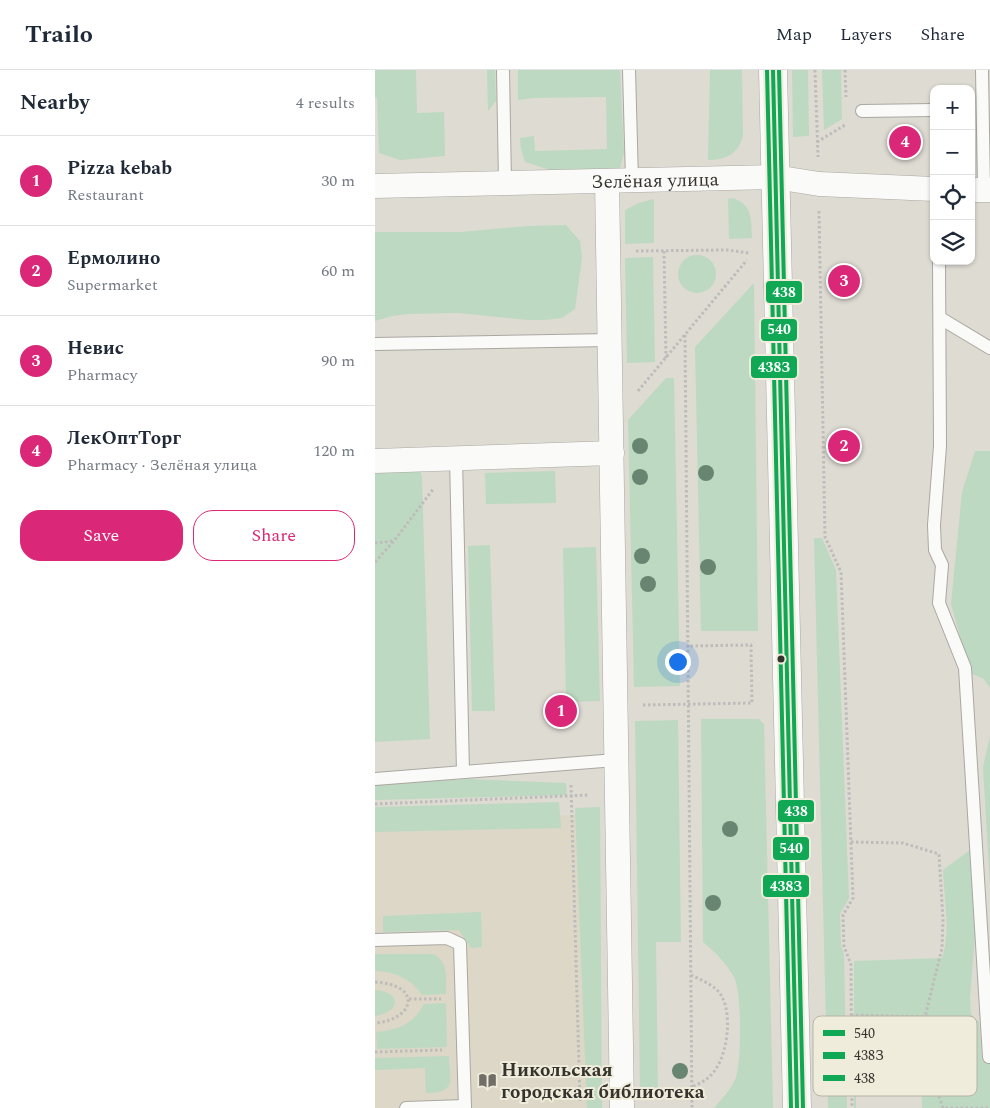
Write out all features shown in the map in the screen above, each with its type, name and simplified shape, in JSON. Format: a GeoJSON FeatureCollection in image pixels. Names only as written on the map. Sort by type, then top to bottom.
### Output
{"type":"FeatureCollection","features":[{"type":"Feature","properties":{"kind":"main road"},"geometry":{"type":"LineString","coordinates":[[773,70],[797,1108]]}},
{"type":"Feature","properties":{"kind":"street","name":"Зелёная улица"},"geometry":{"type":"LineString","coordinates":[[375,186],[775,177],[819,184],[930,190]]}},
{"type":"Feature","properties":{"kind":"street"},"geometry":{"type":"LineString","coordinates":[[607,181],[622,1108]]}},
{"type":"Feature","properties":{"kind":"street"},"geometry":{"type":"LineString","coordinates":[[375,461],[611,453]]}},
{"type":"Feature","properties":{"kind":"lane"},"geometry":{"type":"LineString","coordinates":[[503,70],[505,183]]}},
{"type":"Feature","properties":{"kind":"lane"},"geometry":{"type":"LineString","coordinates":[[629,70],[631,180]]}},
{"type":"Feature","properties":{"kind":"lane"},"geometry":{"type":"LineString","coordinates":[[982,70],[977,109],[982,190]]}},
{"type":"Feature","properties":{"kind":"lane"},"geometry":{"type":"LineString","coordinates":[[862,111],[930,110]]}},
{"type":"Feature","properties":{"kind":"lane"},"geometry":{"type":"LineString","coordinates":[[939,265],[940,446],[934,525],[935,550],[942,565],[939,603],[965,668],[989,1057]]}},
{"type":"Feature","properties":{"kind":"lane"},"geometry":{"type":"LineString","coordinates":[[940,318],[990,348]]}},
{"type":"Feature","properties":{"kind":"lane"},"geometry":{"type":"LineString","coordinates":[[375,344],[610,340]]}},
{"type":"Feature","properties":{"kind":"lane"},"geometry":{"type":"LineString","coordinates":[[456,458],[463,772]]}},
{"type":"Feature","properties":{"kind":"lane"},"geometry":{"type":"LineString","coordinates":[[375,778],[616,760]]}},
{"type":"Feature","properties":{"kind":"lane"},"geometry":{"type":"LineString","coordinates":[[375,940],[447,938],[459,944],[465,1107],[406,1108]]}},
{"type":"Feature","properties":{"kind":"path"},"geometry":{"type":"LineString","coordinates":[[815,70],[819,184],[825,537],[841,572],[853,898],[843,915],[844,946],[851,965],[851,1014],[900,1016]]}},
{"type":"Feature","properties":{"kind":"path"},"geometry":{"type":"LineString","coordinates":[[817,142],[846,124]]}},
{"type":"Feature","properties":{"kind":"path"},"geometry":{"type":"LineString","coordinates":[[609,252],[727,250],[753,253],[666,359],[611,422]]}},
{"type":"Feature","properties":{"kind":"path"},"geometry":{"type":"LineString","coordinates":[[664,251],[666,359]]}},
{"type":"Feature","properties":{"kind":"path"},"geometry":{"type":"LineString","coordinates":[[685,335],[692,1108]]}},
{"type":"Feature","properties":{"kind":"path"},"geometry":{"type":"LineString","coordinates":[[375,562],[394,541],[456,458]]}},
{"type":"Feature","properties":{"kind":"path"},"geometry":{"type":"LineString","coordinates":[[375,542],[394,541]]}},
{"type":"Feature","properties":{"kind":"path"},"geometry":{"type":"LineString","coordinates":[[615,705],[752,703],[751,645],[688,646]]}},
{"type":"Feature","properties":{"kind":"path"},"geometry":{"type":"LineString","coordinates":[[571,764],[580,1101]]}},
{"type":"Feature","properties":{"kind":"path"},"geometry":{"type":"LineString","coordinates":[[375,804],[617,794]]}},
{"type":"Feature","properties":{"kind":"path"},"geometry":{"type":"LineString","coordinates":[[851,842],[903,843],[939,854],[943,920],[942,948],[925,1016]]}},
{"type":"Feature","properties":{"kind":"path"},"geometry":{"type":"LineString","coordinates":[[691,974],[713,987],[722,996],[727,1021],[727,1036],[720,1062],[709,1077],[692,1087]]}},
{"type":"Feature","properties":{"kind":"path"},"geometry":{"type":"LineString","coordinates":[[375,982],[399,987],[409,999],[408,1005],[397,1016],[389,1020],[375,1022]]}},
{"type":"Feature","properties":{"kind":"path"},"geometry":{"type":"LineString","coordinates":[[409,999],[443,999]]}},
{"type":"Feature","properties":{"kind":"path"},"geometry":{"type":"LineString","coordinates":[[977,1020],[986,1021]]}},
{"type":"Feature","properties":{"kind":"path"},"geometry":{"type":"LineString","coordinates":[[375,1052],[443,1050]]}},
{"type":"Feature","properties":{"kind":"path"},"geometry":{"type":"LineString","coordinates":[[939,1096],[943,1108],[990,1108]]}},
{"type":"Feature","properties":{"kind":"shaded area"},"geometry":{"type":"Polygon","coordinates":[[[586,815],[590,1108],[375,1108],[375,818],[586,815]]]}},
{"type":"Feature","properties":{"kind":"green space"},"geometry":{"type":"Polygon","coordinates":[[[375,70],[416,70],[417,113],[444,112],[445,156],[400,160],[379,153],[375,70]]]}},
{"type":"Feature","properties":{"kind":"green space"},"geometry":{"type":"Polygon","coordinates":[[[487,70],[495,70],[496,101],[488,111],[487,70]]]}},
{"type":"Feature","properties":{"kind":"green space"},"geometry":{"type":"Polygon","coordinates":[[[518,70],[620,70],[624,153],[620,168],[557,172],[525,162],[520,138],[534,136],[535,151],[607,149],[606,97],[518,100],[518,70]]]}},
{"type":"Feature","properties":{"kind":"green space"},"geometry":{"type":"Polygon","coordinates":[[[710,70],[742,70],[743,134],[741,141],[731,154],[715,160],[708,160],[710,70]]]}},
{"type":"Feature","properties":{"kind":"green space"},"geometry":{"type":"Polygon","coordinates":[[[792,70],[808,70],[809,136],[793,137],[792,70]]]}},
{"type":"Feature","properties":{"kind":"green space"},"geometry":{"type":"Polygon","coordinates":[[[822,70],[841,70],[842,119],[824,130],[822,70]]]}},
{"type":"Feature","properties":{"kind":"green space"},"geometry":{"type":"Polygon","coordinates":[[[733,198],[740,201],[748,209],[751,219],[752,238],[729,239],[728,199],[733,198]]]}},
{"type":"Feature","properties":{"kind":"green space"},"geometry":{"type":"Polygon","coordinates":[[[654,199],[654,243],[625,244],[625,210],[639,203],[654,199]]]}},
{"type":"Feature","properties":{"kind":"green space"},"geometry":{"type":"Polygon","coordinates":[[[566,225],[580,241],[582,258],[575,309],[562,318],[528,320],[459,313],[408,314],[375,321],[375,232],[461,232],[528,226],[566,225]]]}},
{"type":"Feature","properties":{"kind":"green space"},"geometry":{"type":"Polygon","coordinates":[[[697,255],[710,261],[716,274],[710,287],[697,293],[684,287],[678,274],[684,261],[697,255]]]}},
{"type":"Feature","properties":{"kind":"green space"},"geometry":{"type":"Polygon","coordinates":[[[653,257],[655,362],[627,363],[625,258],[653,257]]]}},
{"type":"Feature","properties":{"kind":"green space"},"geometry":{"type":"Polygon","coordinates":[[[754,283],[758,631],[701,631],[695,347],[754,283]]]}},
{"type":"Feature","properties":{"kind":"green space"},"geometry":{"type":"Polygon","coordinates":[[[666,378],[674,378],[680,686],[634,687],[628,420],[666,378]]]}},
{"type":"Feature","properties":{"kind":"green space"},"geometry":{"type":"Polygon","coordinates":[[[975,451],[990,451],[990,688],[984,679],[970,673],[951,604],[962,492],[975,451]]]}},
{"type":"Feature","properties":{"kind":"green space"},"geometry":{"type":"Polygon","coordinates":[[[420,467],[422,478],[430,739],[375,742],[375,469],[420,467]]]}},
{"type":"Feature","properties":{"kind":"green space"},"geometry":{"type":"Polygon","coordinates":[[[555,471],[556,503],[486,504],[485,473],[555,471]]]}},
{"type":"Feature","properties":{"kind":"green space"},"geometry":{"type":"Polygon","coordinates":[[[814,538],[822,538],[836,570],[849,898],[840,914],[841,945],[844,955],[845,1016],[826,1016],[814,538]]]}},
{"type":"Feature","properties":{"kind":"green space"},"geometry":{"type":"Polygon","coordinates":[[[490,545],[495,711],[472,711],[468,546],[490,545]]]}},
{"type":"Feature","properties":{"kind":"green space"},"geometry":{"type":"Polygon","coordinates":[[[596,547],[600,701],[566,702],[563,548],[596,547]]]}},
{"type":"Feature","properties":{"kind":"green space"},"geometry":{"type":"Polygon","coordinates":[[[701,719],[759,719],[764,724],[773,1108],[714,1108],[735,1080],[739,1059],[740,1012],[737,985],[734,977],[720,958],[703,942],[701,719]]]}},
{"type":"Feature","properties":{"kind":"green space"},"geometry":{"type":"Polygon","coordinates":[[[678,720],[681,942],[656,942],[658,1089],[640,1089],[635,721],[678,720]]]}},
{"type":"Feature","properties":{"kind":"green space"},"geometry":{"type":"Polygon","coordinates":[[[990,736],[990,887],[983,767],[990,736]]]}},
{"type":"Feature","properties":{"kind":"green space"},"geometry":{"type":"Polygon","coordinates":[[[467,779],[566,783],[567,795],[375,800],[375,785],[467,779]]]}},
{"type":"Feature","properties":{"kind":"green space"},"geometry":{"type":"Polygon","coordinates":[[[559,802],[561,828],[375,832],[375,807],[559,802]]]}},
{"type":"Feature","properties":{"kind":"green space"},"geometry":{"type":"Polygon","coordinates":[[[600,807],[602,1108],[587,1108],[575,808],[600,807]]]}},
{"type":"Feature","properties":{"kind":"green space"},"geometry":{"type":"Polygon","coordinates":[[[970,850],[975,936],[970,998],[971,1014],[973,1016],[854,1016],[854,961],[942,958],[947,926],[943,870],[970,850]]]}},
{"type":"Feature","properties":{"kind":"green space"},"geometry":{"type":"Polygon","coordinates":[[[481,912],[482,947],[471,948],[459,930],[383,932],[383,916],[481,912]]]}},
{"type":"Feature","properties":{"kind":"green space"},"geometry":{"type":"Polygon","coordinates":[[[375,954],[433,954],[442,961],[444,966],[446,994],[422,995],[408,980],[389,972],[375,971],[375,954]]]}},
{"type":"Feature","properties":{"kind":"green space"},"geometry":{"type":"Polygon","coordinates":[[[375,990],[390,994],[395,1002],[394,1007],[390,1011],[375,1016],[375,990]]]}},
{"type":"Feature","properties":{"kind":"green space"},"geometry":{"type":"Polygon","coordinates":[[[446,1003],[447,1047],[377,1049],[376,1032],[391,1030],[405,1025],[416,1016],[424,1004],[446,1003]]]}},
{"type":"Feature","properties":{"kind":"green space"},"geometry":{"type":"Polygon","coordinates":[[[977,1020],[979,1022],[982,1060],[990,1061],[990,1108],[922,1108],[922,1096],[977,1096],[977,1020]]]}},
{"type":"Feature","properties":{"kind":"green space"},"geometry":{"type":"Polygon","coordinates":[[[449,1056],[449,1084],[443,1091],[426,1093],[425,1068],[375,1070],[375,1058],[449,1056]]]}},
{"type":"Feature","properties":{"kind":"green space"},"geometry":{"type":"Polygon","coordinates":[[[828,1096],[847,1096],[847,1108],[828,1108],[828,1096]]]}},
{"type":"Feature","properties":{"kind":"green space"},"geometry":{"type":"Polygon","coordinates":[[[854,1096],[856,1096],[856,1108],[854,1108],[854,1096]]]}},
{"type":"Feature","properties":{"kind":"transit line","name":"438З"},"geometry":{"type":"LineString","coordinates":[[767,70],[791,1108]]}},
{"type":"Feature","properties":{"kind":"transit line","name":"540"},"geometry":{"type":"LineString","coordinates":[[773,70],[797,1108]]}},
{"type":"Feature","properties":{"kind":"transit line","name":"438"},"geometry":{"type":"LineString","coordinates":[[779,70],[803,1108]]}},
{"type":"Feature","properties":{"kind":"place","name":"ЛекОптТорг"},"geometry":{"type":"Point","coordinates":[905,142]}},
{"type":"Feature","properties":{"kind":"place","name":"Невис"},"geometry":{"type":"Point","coordinates":[844,281]}},
{"type":"Feature","properties":{"kind":"place","name":"Ермолино"},"geometry":{"type":"Point","coordinates":[844,446]}},
{"type":"Feature","properties":{"kind":"place","name":"Pizza kebab"},"geometry":{"type":"Point","coordinates":[561,711]}},
{"type":"Feature","properties":{"kind":"place","name":"Никольская городская библиотека"},"geometry":{"type":"Point","coordinates":[487,1080]}}]}
